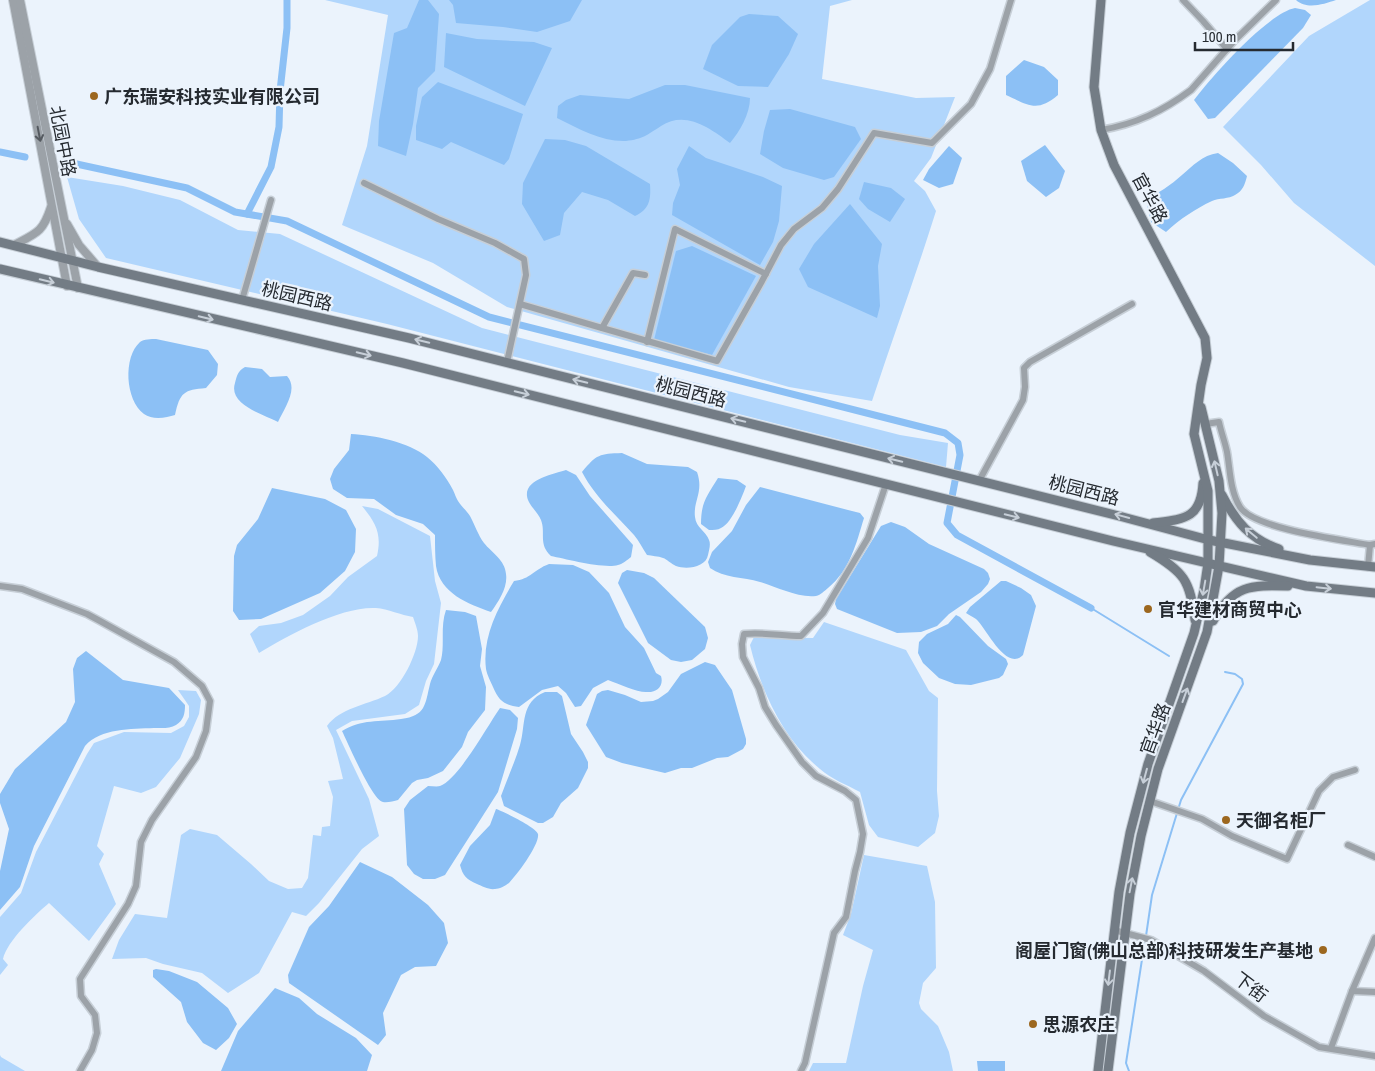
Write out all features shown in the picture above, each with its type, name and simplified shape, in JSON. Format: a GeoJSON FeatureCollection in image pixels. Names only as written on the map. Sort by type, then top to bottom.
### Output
{"type":"FeatureCollection","features":[{"type":"Feature","properties":{"kind":"main road","name":"官华路"},"geometry":{"type":"LineString","coordinates":[[1098,1071],[1119,892],[1130,833],[1148,764],[1196,626],[1204,590],[1209,540],[1208,491],[1194,434],[1207,358],[1205,338],[1114,165],[1101,130],[1094,87],[1101,0]]}},
{"type":"Feature","properties":{"kind":"main road","name":"桃园西路"},"geometry":{"type":"LineString","coordinates":[[0,242],[98,267],[507,362],[975,479],[1209,540],[1310,560],[1372,567]]}},
{"type":"Feature","properties":{"kind":"main road"},"geometry":{"type":"LineString","coordinates":[[0,270],[403,363],[965,504],[1306,586]]}},
{"type":"Feature","properties":{"kind":"main road","name":"官华路"},"geometry":{"type":"LineString","coordinates":[[1108,1071],[1133,874],[1162,756],[1207,632],[1219,566],[1222,513],[1220,490],[1200,402]]}},
{"type":"Feature","properties":{"kind":"main road"},"geometry":{"type":"LineString","coordinates":[[1150,524],[1186,518],[1199,506],[1204,470]]}},
{"type":"Feature","properties":{"kind":"main road"},"geometry":{"type":"LineString","coordinates":[[1220,490],[1232,514],[1247,531],[1265,544],[1310,560]]}},
{"type":"Feature","properties":{"kind":"main road"},"geometry":{"type":"LineString","coordinates":[[1144,548],[1172,565],[1182,576],[1192,595],[1196,626]]}},
{"type":"Feature","properties":{"kind":"main road"},"geometry":{"type":"LineString","coordinates":[[1207,632],[1230,595],[1247,588],[1306,586],[1375,593]]}},
{"type":"Feature","properties":{"kind":"street","name":"北园中路"},"geometry":{"type":"LineString","coordinates":[[13,0],[68,286]]}},
{"type":"Feature","properties":{"kind":"street","name":"北园中路"},"geometry":{"type":"LineString","coordinates":[[20,0],[78,288]]}},
{"type":"Feature","properties":{"kind":"street"},"geometry":{"type":"LineString","coordinates":[[520,304],[717,361],[781,245],[794,229],[822,208],[838,189],[874,133],[932,143],[971,104],[990,70],[1011,0]]}},
{"type":"Feature","properties":{"kind":"street"},"geometry":{"type":"LineString","coordinates":[[1183,0],[1227,49]]}},
{"type":"Feature","properties":{"kind":"street"},"geometry":{"type":"LineString","coordinates":[[1101,130],[1124,126],[1168,107],[1191,90],[1227,49],[1276,0]]}},
{"type":"Feature","properties":{"kind":"street"},"geometry":{"type":"LineString","coordinates":[[364,183],[438,219],[494,243],[524,260],[526,275],[507,362]]}},
{"type":"Feature","properties":{"kind":"street"},"geometry":{"type":"LineString","coordinates":[[242,300],[271,200]]}},
{"type":"Feature","properties":{"kind":"street"},"geometry":{"type":"LineString","coordinates":[[14,246],[34,235],[46,224],[52,205]]}},
{"type":"Feature","properties":{"kind":"street"},"geometry":{"type":"LineString","coordinates":[[63,217],[79,245],[98,267]]}},
{"type":"Feature","properties":{"kind":"street"},"geometry":{"type":"LineString","coordinates":[[647,342],[675,229],[766,274]]}},
{"type":"Feature","properties":{"kind":"street"},"geometry":{"type":"LineString","coordinates":[[602,328],[634,273],[644,276]]}},
{"type":"Feature","properties":{"kind":"street"},"geometry":{"type":"LineString","coordinates":[[975,479],[1023,400],[1025,387],[1024,368],[1030,362],[1132,304]]}},
{"type":"Feature","properties":{"kind":"street"},"geometry":{"type":"LineString","coordinates":[[1205,424],[1219,422],[1227,451],[1232,487],[1240,508],[1260,522],[1292,531],[1373,545],[1372,567]]}},
{"type":"Feature","properties":{"kind":"street"},"geometry":{"type":"LineString","coordinates":[[801,1071],[805,1063],[834,933],[846,917],[863,834],[856,800],[845,791],[816,776],[802,762],[776,725],[765,707],[743,657],[742,644],[744,634],[801,636],[824,613],[868,538],[886,484]]}},
{"type":"Feature","properties":{"kind":"street"},"geometry":{"type":"LineString","coordinates":[[0,586],[22,589],[87,614],[108,625],[174,662],[202,686],[210,702],[206,731],[196,757],[152,820],[141,842],[136,886],[128,904],[80,978],[81,996],[95,1015],[97,1033],[92,1050],[80,1071]]}},
{"type":"Feature","properties":{"kind":"street"},"geometry":{"type":"LineString","coordinates":[[1150,801],[1202,819],[1232,836],[1287,859],[1319,790],[1333,777],[1354,770]]}},
{"type":"Feature","properties":{"kind":"street"},"geometry":{"type":"LineString","coordinates":[[1348,845],[1375,857]]}},
{"type":"Feature","properties":{"kind":"street","name":"下街"},"geometry":{"type":"LineString","coordinates":[[1114,930],[1150,940],[1204,971],[1264,1016],[1320,1047],[1375,1056]]}},
{"type":"Feature","properties":{"kind":"street"},"geometry":{"type":"LineString","coordinates":[[1330,1048],[1375,938]]}},
{"type":"Feature","properties":{"kind":"street"},"geometry":{"type":"LineString","coordinates":[[1352,991],[1375,992]]}},
{"type":"Feature","properties":{"kind":"shaded area"},"geometry":{"type":"Polygon","coordinates":[[[325,0],[852,0],[830,6],[822,79],[916,98],[955,97],[931,158],[914,181],[925,191],[936,211],[872,401],[789,387],[507,307],[433,263],[342,225],[367,146],[388,15],[325,0]]]}},
{"type":"Feature","properties":{"kind":"shaded area"},"geometry":{"type":"Polygon","coordinates":[[[419,0],[428,0],[439,14],[435,71],[418,88],[406,156],[378,146],[379,121],[394,33],[407,28],[419,0]]]}},
{"type":"Feature","properties":{"kind":"shaded area"},"geometry":{"type":"Polygon","coordinates":[[[449,0],[582,0],[570,21],[537,32],[456,23],[453,5],[449,0]]]}},
{"type":"Feature","properties":{"kind":"shaded area"},"geometry":{"type":"Polygon","coordinates":[[[1296,0],[1336,0],[1321,4],[1305,5],[1296,0]]]}},
{"type":"Feature","properties":{"kind":"shaded area"},"geometry":{"type":"Polygon","coordinates":[[[1370,0],[1375,0],[1375,266],[1294,203],[1261,165],[1223,127],[1309,36],[1370,0]]]}},
{"type":"Feature","properties":{"kind":"shaded area"},"geometry":{"type":"Polygon","coordinates":[[[1295,8],[1305,10],[1311,15],[1303,28],[1215,118],[1208,119],[1194,100],[1226,62],[1256,33],[1284,12],[1295,8]]]}},
{"type":"Feature","properties":{"kind":"shaded area"},"geometry":{"type":"Polygon","coordinates":[[[749,14],[778,16],[798,34],[789,54],[768,87],[738,86],[703,69],[712,45],[740,17],[749,14]]]}},
{"type":"Feature","properties":{"kind":"shaded area"},"geometry":{"type":"Polygon","coordinates":[[[446,33],[477,39],[534,42],[552,48],[525,106],[444,67],[446,33]]]}},
{"type":"Feature","properties":{"kind":"shaded area"},"geometry":{"type":"Polygon","coordinates":[[[1024,60],[1044,67],[1058,80],[1058,95],[1051,101],[1038,106],[1032,106],[1006,95],[1006,76],[1024,60]]]}},
{"type":"Feature","properties":{"kind":"shaded area"},"geometry":{"type":"Polygon","coordinates":[[[438,82],[523,114],[509,159],[504,165],[451,142],[442,149],[416,140],[416,126],[422,97],[438,82]]]}},
{"type":"Feature","properties":{"kind":"shaded area"},"geometry":{"type":"Polygon","coordinates":[[[665,85],[685,85],[750,98],[744,122],[730,143],[706,127],[688,120],[670,122],[637,139],[617,141],[599,137],[557,118],[558,106],[566,100],[580,95],[629,99],[665,85]]]}},
{"type":"Feature","properties":{"kind":"shaded area"},"geometry":{"type":"Polygon","coordinates":[[[790,109],[855,127],[861,139],[834,177],[824,180],[783,168],[760,154],[770,110],[790,109]]]}},
{"type":"Feature","properties":{"kind":"shaded area"},"geometry":{"type":"Polygon","coordinates":[[[545,139],[565,140],[586,146],[650,184],[650,199],[647,207],[635,216],[608,200],[582,192],[564,213],[560,235],[544,241],[522,204],[523,183],[545,139]]]}},
{"type":"Feature","properties":{"kind":"shaded area"},"geometry":{"type":"Polygon","coordinates":[[[1045,145],[1065,171],[1059,188],[1046,197],[1027,181],[1021,161],[1045,145]]]}},
{"type":"Feature","properties":{"kind":"shaded area"},"geometry":{"type":"Polygon","coordinates":[[[689,146],[706,158],[763,177],[782,186],[779,221],[773,242],[760,265],[672,215],[673,203],[680,185],[677,169],[689,146]]]}},
{"type":"Feature","properties":{"kind":"shaded area"},"geometry":{"type":"Polygon","coordinates":[[[949,146],[962,158],[953,184],[939,188],[923,180],[929,169],[949,146]]]}},
{"type":"Feature","properties":{"kind":"shaded area"},"geometry":{"type":"Polygon","coordinates":[[[1218,153],[1247,176],[1242,189],[1233,196],[1215,200],[1200,207],[1166,232],[1151,222],[1146,200],[1178,179],[1202,158],[1218,153]]]}},
{"type":"Feature","properties":{"kind":"shaded area"},"geometry":{"type":"Polygon","coordinates":[[[67,177],[123,186],[180,200],[238,230],[280,234],[482,328],[900,435],[948,443],[946,467],[387,324],[106,258],[79,219],[67,177]]]}},
{"type":"Feature","properties":{"kind":"shaded area"},"geometry":{"type":"Polygon","coordinates":[[[864,182],[891,188],[905,199],[890,222],[868,209],[859,199],[864,182]]]}},
{"type":"Feature","properties":{"kind":"shaded area"},"geometry":{"type":"Polygon","coordinates":[[[850,204],[882,244],[878,266],[880,306],[877,318],[808,287],[799,269],[814,244],[850,204]]]}},
{"type":"Feature","properties":{"kind":"shaded area"},"geometry":{"type":"Polygon","coordinates":[[[692,246],[756,276],[712,355],[654,340],[676,251],[692,246]]]}},
{"type":"Feature","properties":{"kind":"shaded area"},"geometry":{"type":"Polygon","coordinates":[[[156,339],[208,350],[218,364],[217,375],[206,388],[188,391],[181,397],[175,415],[159,418],[147,416],[138,408],[133,399],[128,378],[131,358],[140,342],[156,339]]]}},
{"type":"Feature","properties":{"kind":"shaded area"},"geometry":{"type":"Polygon","coordinates":[[[245,367],[262,369],[270,377],[287,376],[290,381],[291,393],[278,422],[248,408],[237,397],[234,391],[237,375],[245,367]]]}},
{"type":"Feature","properties":{"kind":"shaded area"},"geometry":{"type":"Polygon","coordinates":[[[351,434],[380,438],[411,447],[427,457],[442,472],[451,485],[458,501],[470,516],[482,540],[501,561],[505,569],[504,589],[491,612],[456,596],[443,583],[436,566],[435,535],[423,524],[396,515],[374,499],[347,498],[333,489],[330,479],[334,469],[349,450],[351,434]]]}},
{"type":"Feature","properties":{"kind":"shaded area"},"geometry":{"type":"Polygon","coordinates":[[[622,453],[647,464],[688,467],[697,472],[699,491],[695,506],[695,517],[697,524],[708,537],[710,543],[707,559],[700,565],[680,567],[666,559],[647,555],[634,535],[593,490],[582,472],[599,456],[622,453]]]}},
{"type":"Feature","properties":{"kind":"shaded area"},"geometry":{"type":"Polygon","coordinates":[[[566,470],[576,475],[590,496],[633,545],[631,557],[623,563],[612,566],[595,565],[551,556],[547,552],[543,543],[541,520],[528,499],[528,490],[535,481],[566,470]]]}},
{"type":"Feature","properties":{"kind":"shaded area"},"geometry":{"type":"Polygon","coordinates":[[[718,478],[737,480],[746,486],[729,521],[720,529],[709,530],[701,524],[702,510],[705,500],[718,478]]]}},
{"type":"Feature","properties":{"kind":"shaded area"},"geometry":{"type":"Polygon","coordinates":[[[760,487],[860,513],[864,518],[847,565],[836,581],[819,595],[794,594],[760,582],[727,576],[710,568],[708,562],[712,552],[732,531],[746,505],[760,487]]]}},
{"type":"Feature","properties":{"kind":"shaded area"},"geometry":{"type":"Polygon","coordinates":[[[272,488],[325,499],[346,510],[356,529],[355,552],[345,571],[320,593],[261,619],[239,620],[233,611],[234,556],[237,545],[258,519],[272,488]]]}},
{"type":"Feature","properties":{"kind":"shaded area"},"geometry":{"type":"Polygon","coordinates":[[[362,506],[378,509],[430,536],[435,581],[441,603],[434,664],[426,681],[419,705],[405,714],[352,721],[336,730],[369,799],[379,836],[362,849],[319,903],[306,916],[292,912],[259,973],[228,993],[202,973],[146,958],[112,959],[119,940],[135,914],[167,918],[181,835],[190,829],[217,835],[269,881],[288,889],[302,888],[308,878],[313,835],[321,836],[322,827],[330,826],[333,797],[328,781],[343,779],[333,738],[327,726],[332,720],[346,711],[385,696],[397,686],[412,660],[417,643],[417,629],[413,617],[376,608],[347,612],[316,623],[259,653],[250,634],[259,626],[281,623],[303,615],[330,596],[348,577],[377,556],[379,541],[377,529],[362,506]]]}},
{"type":"Feature","properties":{"kind":"shaded area"},"geometry":{"type":"Polygon","coordinates":[[[891,522],[905,527],[929,544],[984,569],[990,579],[988,584],[981,592],[949,614],[937,626],[921,632],[897,633],[837,609],[836,599],[881,526],[891,522]]]}},
{"type":"Feature","properties":{"kind":"shaded area"},"geometry":{"type":"Polygon","coordinates":[[[549,564],[573,565],[589,572],[609,593],[625,627],[644,648],[656,673],[661,676],[662,680],[659,688],[650,692],[642,692],[608,680],[593,688],[581,706],[575,707],[566,693],[558,686],[542,690],[519,707],[509,705],[500,699],[495,692],[486,669],[486,646],[492,623],[514,581],[520,580],[549,564]]]}},
{"type":"Feature","properties":{"kind":"shaded area"},"geometry":{"type":"Polygon","coordinates":[[[627,570],[644,573],[654,578],[705,627],[708,638],[705,649],[692,660],[681,662],[671,660],[648,643],[618,583],[622,573],[627,570]]]}},
{"type":"Feature","properties":{"kind":"shaded area"},"geometry":{"type":"Polygon","coordinates":[[[1001,581],[1006,581],[1021,588],[1031,595],[1036,606],[1023,655],[1017,659],[1010,658],[1004,654],[976,619],[966,613],[970,607],[1001,581]]]}},
{"type":"Feature","properties":{"kind":"shaded area"},"geometry":{"type":"Polygon","coordinates":[[[446,610],[465,612],[476,616],[482,649],[480,666],[486,687],[485,710],[468,732],[462,747],[443,771],[412,783],[398,800],[383,802],[378,799],[367,782],[342,731],[356,724],[409,717],[420,712],[441,660],[443,623],[446,610]]]}},
{"type":"Feature","properties":{"kind":"shaded area"},"geometry":{"type":"Polygon","coordinates":[[[956,615],[988,646],[1006,659],[1008,664],[1003,675],[999,678],[971,685],[955,684],[939,678],[923,663],[918,653],[919,642],[927,634],[948,624],[956,615]]]}},
{"type":"Feature","properties":{"kind":"shaded area"},"geometry":{"type":"Polygon","coordinates":[[[824,622],[906,650],[929,691],[938,698],[937,791],[939,816],[935,833],[918,847],[878,837],[869,825],[860,792],[829,776],[807,757],[784,729],[767,697],[750,645],[754,637],[813,638],[824,622]]]}},
{"type":"Feature","properties":{"kind":"shaded area"},"geometry":{"type":"Polygon","coordinates":[[[86,651],[123,680],[169,688],[185,705],[185,711],[181,721],[171,727],[117,731],[99,736],[85,746],[34,846],[20,887],[0,910],[0,871],[9,829],[0,803],[0,794],[15,769],[66,722],[75,702],[73,669],[77,658],[86,651]]]}},
{"type":"Feature","properties":{"kind":"shaded area"},"geometry":{"type":"Polygon","coordinates":[[[705,662],[715,665],[732,690],[746,739],[743,749],[728,757],[717,758],[692,768],[681,768],[665,773],[622,763],[606,757],[586,725],[597,694],[608,690],[641,702],[653,701],[668,692],[681,674],[705,662]]]}},
{"type":"Feature","properties":{"kind":"shaded area"},"geometry":{"type":"Polygon","coordinates":[[[178,690],[196,691],[201,700],[199,714],[180,758],[156,787],[141,793],[114,786],[97,846],[104,854],[99,864],[116,904],[89,941],[49,903],[36,914],[10,944],[3,959],[8,965],[0,975],[0,917],[21,893],[36,852],[87,754],[94,743],[124,732],[171,733],[184,726],[189,717],[189,706],[178,690]]]}},
{"type":"Feature","properties":{"kind":"shaded area"},"geometry":{"type":"Polygon","coordinates":[[[545,692],[557,692],[562,696],[571,734],[588,762],[588,768],[578,788],[561,803],[553,817],[543,823],[538,823],[504,806],[501,796],[520,745],[525,715],[531,702],[545,692]]]}},
{"type":"Feature","properties":{"kind":"shaded area"},"geometry":{"type":"Polygon","coordinates":[[[500,708],[510,710],[518,718],[517,729],[498,792],[445,875],[435,879],[423,879],[414,874],[407,865],[404,809],[410,800],[428,786],[440,786],[455,774],[500,708]]]}},
{"type":"Feature","properties":{"kind":"shaded area"},"geometry":{"type":"Polygon","coordinates":[[[496,809],[512,816],[536,831],[538,839],[532,852],[513,879],[504,886],[493,889],[483,887],[468,879],[460,865],[470,846],[490,825],[496,809]]]}},
{"type":"Feature","properties":{"kind":"shaded area"},"geometry":{"type":"Polygon","coordinates":[[[864,855],[927,866],[935,902],[936,968],[923,983],[919,1003],[921,1009],[938,1026],[949,1052],[953,1071],[809,1071],[813,1063],[846,1063],[873,950],[843,935],[851,914],[864,855]]]}},
{"type":"Feature","properties":{"kind":"shaded area"},"geometry":{"type":"Polygon","coordinates":[[[360,862],[392,877],[428,905],[444,923],[448,943],[436,966],[415,967],[401,975],[383,1013],[386,1035],[378,1045],[289,983],[288,975],[309,927],[329,906],[360,862]]]}},
{"type":"Feature","properties":{"kind":"shaded area"},"geometry":{"type":"Polygon","coordinates":[[[153,970],[169,971],[197,982],[228,1008],[237,1024],[229,1038],[216,1050],[203,1043],[187,1022],[181,1002],[153,977],[153,970]]]}},
{"type":"Feature","properties":{"kind":"shaded area"},"geometry":{"type":"Polygon","coordinates":[[[275,988],[299,998],[317,1014],[356,1038],[372,1055],[367,1071],[221,1071],[238,1031],[275,988]]]}},
{"type":"Feature","properties":{"kind":"shaded area"},"geometry":{"type":"Polygon","coordinates":[[[0,1055],[1,1057],[25,1071],[0,1071],[0,1055]]]}},
{"type":"Feature","properties":{"kind":"shaded area"},"geometry":{"type":"Polygon","coordinates":[[[977,1061],[1005,1061],[1005,1071],[978,1071],[977,1061]]]}},
{"type":"Feature","properties":{"kind":"waterway"},"geometry":{"type":"LineString","coordinates":[[247,214],[271,167],[279,127],[280,91],[287,28],[287,0]]}},
{"type":"Feature","properties":{"kind":"waterway"},"geometry":{"type":"LineString","coordinates":[[0,152],[25,157]]}},
{"type":"Feature","properties":{"kind":"waterway"},"geometry":{"type":"LineString","coordinates":[[72,163],[187,188],[235,212],[287,221],[489,317],[945,433],[958,443],[960,455],[947,523],[957,535],[1091,608]]}},
{"type":"Feature","properties":{"kind":"waterway"},"geometry":{"type":"LineString","coordinates":[[1091,608],[1169,656]]}},
{"type":"Feature","properties":{"kind":"waterway"},"geometry":{"type":"LineString","coordinates":[[1146,936],[1152,895],[1181,800],[1243,684],[1242,679],[1235,674],[1225,672]]}},
{"type":"Feature","properties":{"kind":"waterway"},"geometry":{"type":"LineString","coordinates":[[1129,1071],[1126,1063],[1145,940]]}},
{"type":"Feature","properties":{"kind":"place","name":"广东瑞安科技实业有限公司"},"geometry":{"type":"Point","coordinates":[94,96]}},
{"type":"Feature","properties":{"kind":"place","name":"官华建材商贸中心"},"geometry":{"type":"Point","coordinates":[1148,609]}},
{"type":"Feature","properties":{"kind":"place","name":"天御名柜厂"},"geometry":{"type":"Point","coordinates":[1226,820]}},
{"type":"Feature","properties":{"kind":"place","name":"阁屋门窗(佛山总部)科技研发生产基地"},"geometry":{"type":"Point","coordinates":[1323,950]}},
{"type":"Feature","properties":{"kind":"place","name":"思源农庄"},"geometry":{"type":"Point","coordinates":[1033,1024]}}]}
